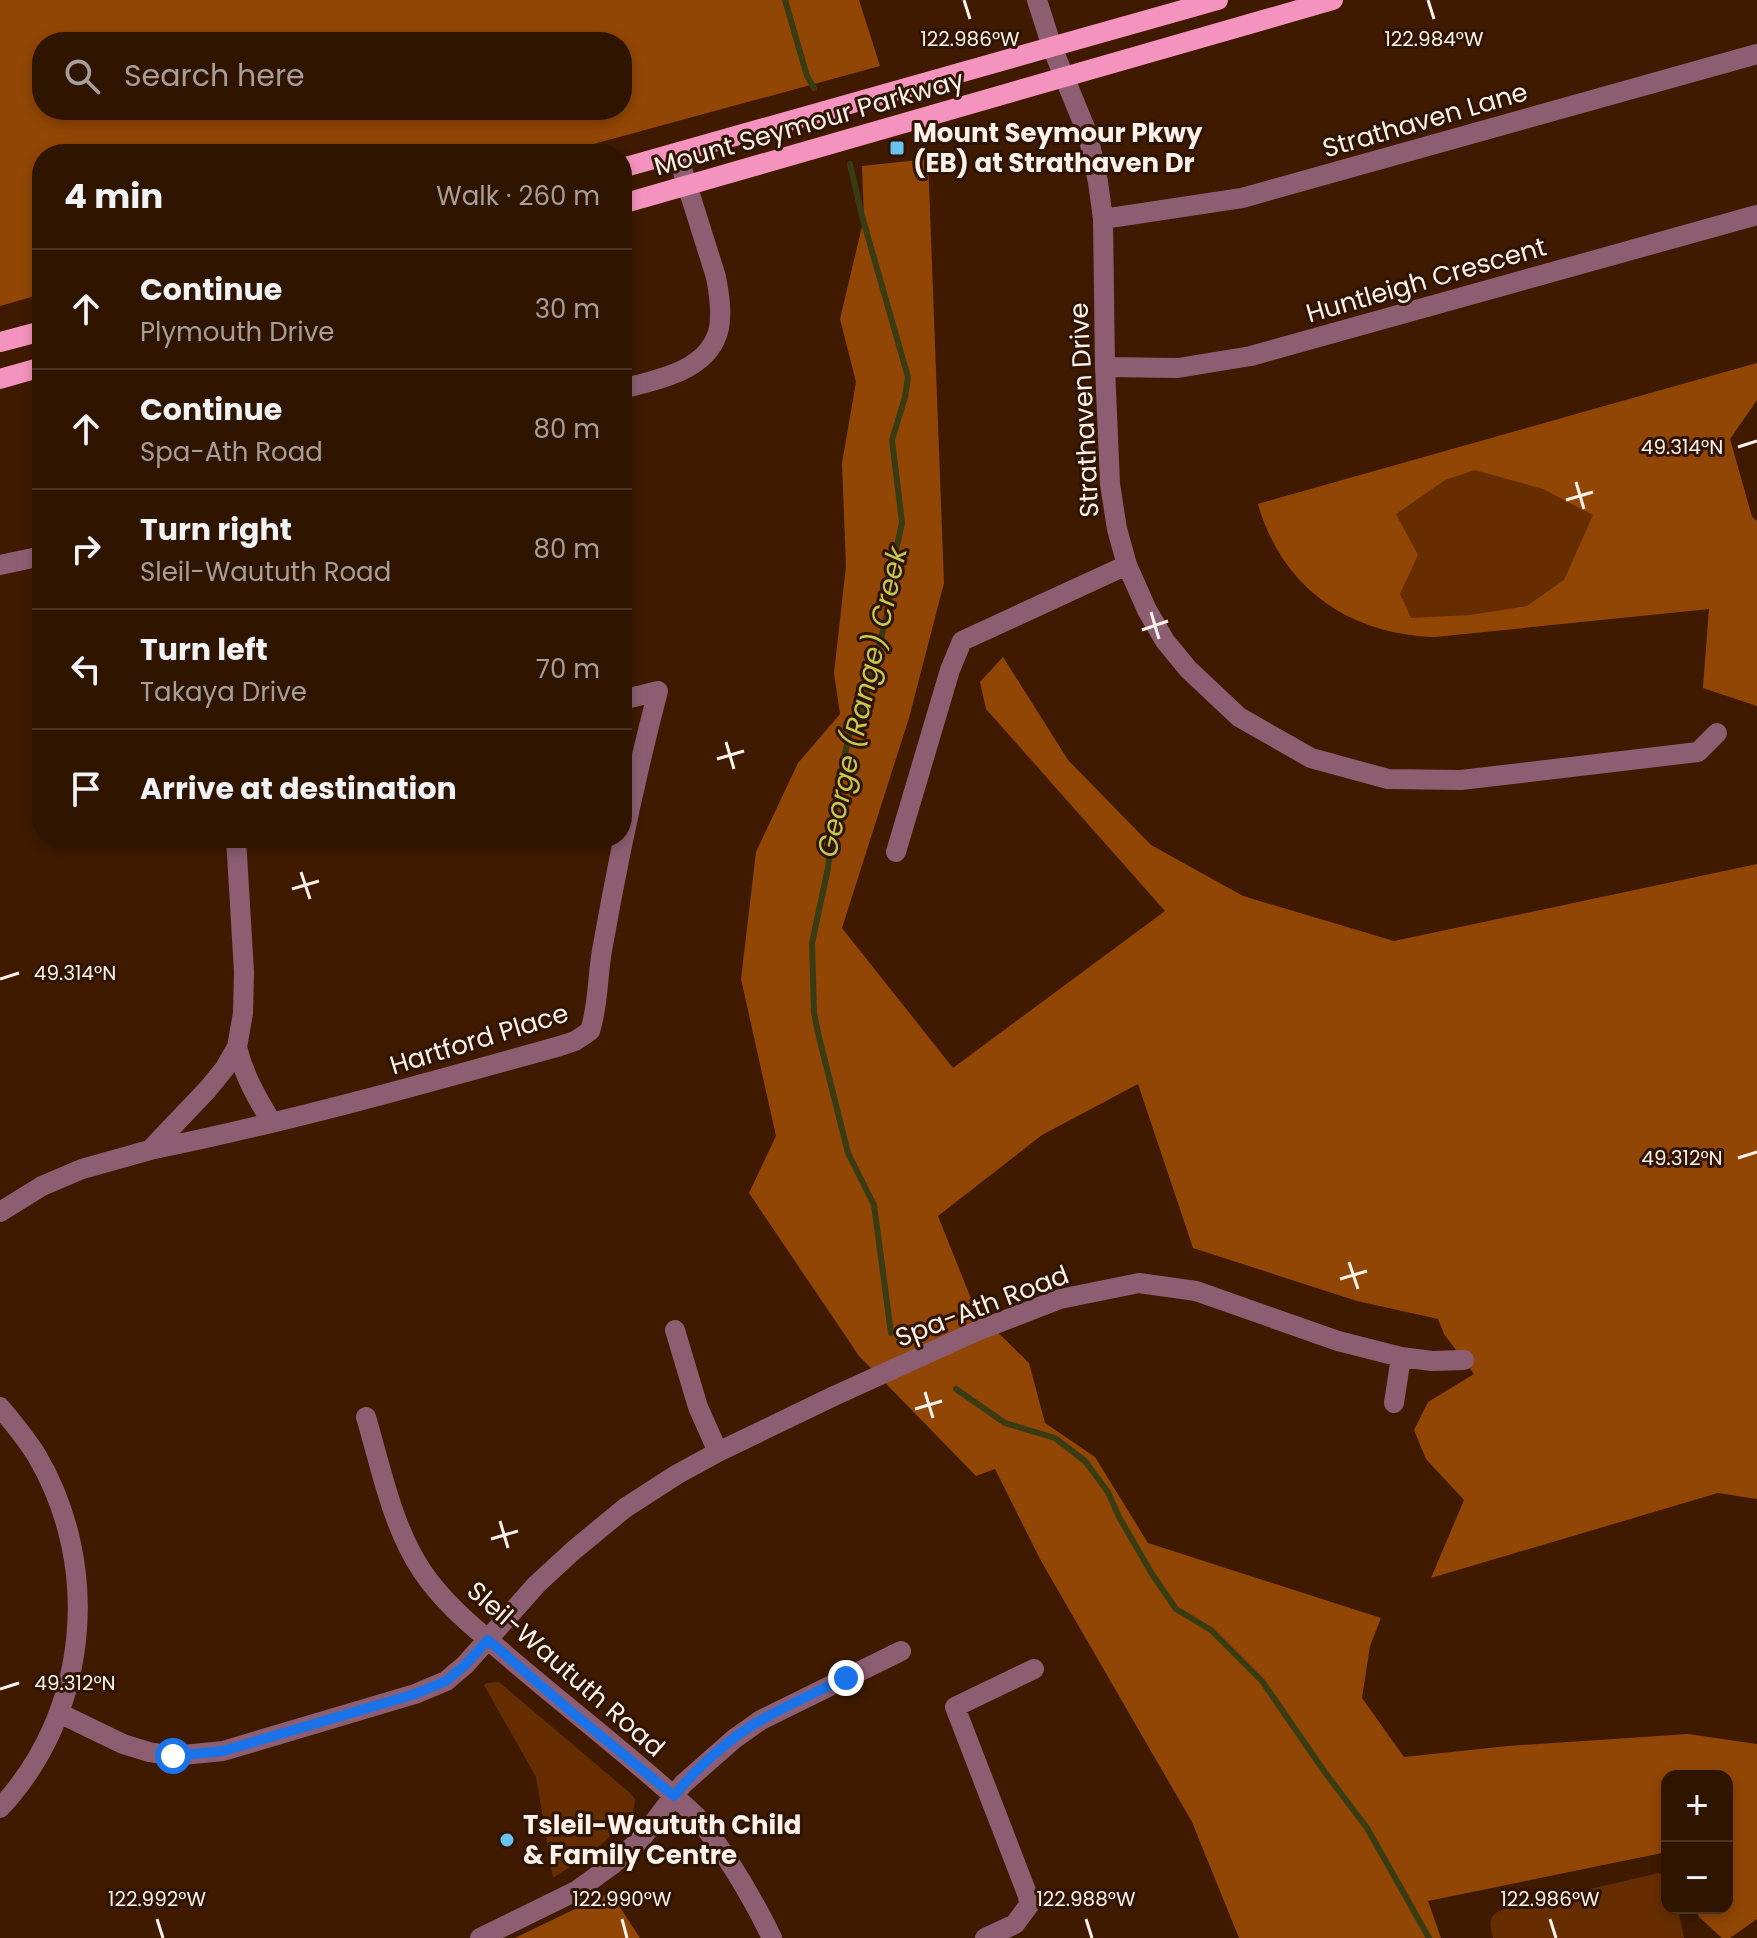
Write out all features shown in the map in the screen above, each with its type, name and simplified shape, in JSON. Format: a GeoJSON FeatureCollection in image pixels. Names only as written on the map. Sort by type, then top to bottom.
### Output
{"type":"FeatureCollection","features":[{"type":"Feature","properties":{"kind":"main road","name":"Mount Seymour Parkway"},"geometry":{"type":"LineString","coordinates":[[632,165],[1218,0]]}},
{"type":"Feature","properties":{"kind":"main road","name":"Mount Seymour Parkway"},"geometry":{"type":"LineString","coordinates":[[632,201],[1333,0]]}},
{"type":"Feature","properties":{"kind":"main road"},"geometry":{"type":"LineString","coordinates":[[0,342],[32,334]]}},
{"type":"Feature","properties":{"kind":"main road"},"geometry":{"type":"LineString","coordinates":[[0,379],[32,370]]}},
{"type":"Feature","properties":{"kind":"street","name":"Strathaven Drive"},"geometry":{"type":"LineString","coordinates":[[1037,0],[1052,47],[1088,135],[1098,182],[1103,219],[1110,484],[1117,529],[1127,565],[1147,610],[1165,641],[1188,669],[1239,717],[1311,758],[1388,779],[1461,780],[1698,752],[1717,733]]}},
{"type":"Feature","properties":{"kind":"street","name":"Strathaven Lane"},"geometry":{"type":"LineString","coordinates":[[1103,219],[1242,198],[1757,54]]}},
{"type":"Feature","properties":{"kind":"street"},"geometry":{"type":"LineString","coordinates":[[632,386],[672,374],[698,361],[714,341],[719,327],[716,277],[677,153]]}},
{"type":"Feature","properties":{"kind":"street","name":"Huntleigh Crescent"},"geometry":{"type":"LineString","coordinates":[[1105,367],[1178,368],[1251,356],[1757,215]]}},
{"type":"Feature","properties":{"kind":"street"},"geometry":{"type":"LineString","coordinates":[[0,565],[32,558]]}},
{"type":"Feature","properties":{"kind":"street"},"geometry":{"type":"LineString","coordinates":[[896,852],[946,684],[962,641],[1127,565]]}},
{"type":"Feature","properties":{"kind":"street","name":"Hartford Place"},"geometry":{"type":"LineString","coordinates":[[632,698],[658,691],[632,797]]}},
{"type":"Feature","properties":{"kind":"street"},"geometry":{"type":"LineString","coordinates":[[150,1150],[208,1089],[237,1047],[243,1013],[244,972],[237,848]]}},
{"type":"Feature","properties":{"kind":"street","name":"Hartford Place"},"geometry":{"type":"LineString","coordinates":[[0,1212],[42,1186],[82,1169],[398,1092],[575,1041],[590,1031],[622,848]]}},
{"type":"Feature","properties":{"kind":"street"},"geometry":{"type":"LineString","coordinates":[[237,1047],[243,1070],[272,1123]]}},
{"type":"Feature","properties":{"kind":"street","name":"Spa-Ath Road"},"geometry":{"type":"LineString","coordinates":[[59,1713],[123,1744],[173,1756],[223,1751],[415,1694],[446,1681],[465,1665],[537,1584],[574,1550],[625,1508],[676,1475],[834,1396],[977,1331],[1060,1299],[1139,1283],[1196,1291],[1338,1341],[1401,1357],[1432,1361],[1464,1360]]}},
{"type":"Feature","properties":{"kind":"street"},"geometry":{"type":"LineString","coordinates":[[675,1330],[698,1407],[718,1452]]}},
{"type":"Feature","properties":{"kind":"street"},"geometry":{"type":"LineString","coordinates":[[1394,1403],[1401,1357]]}},
{"type":"Feature","properties":{"kind":"street"},"geometry":{"type":"LineString","coordinates":[[0,1407],[25,1437],[44,1470],[65,1519],[78,1586],[76,1642],[67,1692],[46,1741],[17,1790],[0,1808]]}},
{"type":"Feature","properties":{"kind":"street","name":"Sleil-Waututh Road"},"geometry":{"type":"LineString","coordinates":[[366,1417],[394,1513],[423,1572],[450,1605],[488,1640],[696,1816],[735,1871],[772,1938]]}},
{"type":"Feature","properties":{"kind":"street"},"geometry":{"type":"LineString","coordinates":[[480,1938],[576,1891],[612,1865],[641,1839],[683,1784],[734,1739],[761,1720],[901,1651]]}},
{"type":"Feature","properties":{"kind":"street"},"geometry":{"type":"LineString","coordinates":[[985,1938],[1015,1924],[1029,1905],[1028,1896],[955,1707],[1034,1669]]}},
{"type":"Feature","properties":{"kind":"shaded area"},"geometry":{"type":"Polygon","coordinates":[[[0,0],[859,0],[880,66],[594,144],[32,144],[32,297],[0,306],[0,0]]]}},
{"type":"Feature","properties":{"kind":"shaded area"},"geometry":{"type":"Polygon","coordinates":[[[928,159],[944,583],[909,718],[842,928],[953,1068],[1165,911],[986,709],[980,682],[1003,657],[1068,760],[1151,845],[1243,896],[1394,941],[1757,864],[1757,1499],[1718,1493],[1431,1578],[1464,1500],[1426,1459],[1414,1430],[1428,1402],[1474,1374],[1444,1334],[1438,1319],[1357,1301],[1193,1248],[1138,1084],[1042,1135],[938,1216],[976,1311],[1029,1363],[1045,1423],[1095,1457],[1148,1543],[1381,1618],[1370,1646],[1362,1698],[1404,1757],[1508,1746],[1688,1734],[1757,1744],[1757,1919],[1730,1938],[1722,1938],[1698,1914],[1733,1914],[1733,1770],[1661,1770],[1661,1853],[1428,1901],[1441,1938],[1239,1938],[1192,1822],[1041,1561],[995,1469],[976,1476],[859,1356],[749,1193],[776,1136],[741,979],[756,852],[798,763],[840,714],[834,673],[846,566],[842,463],[856,382],[840,319],[864,218],[862,166],[928,159]]]}},
{"type":"Feature","properties":{"kind":"shaded area"},"geometry":{"type":"Polygon","coordinates":[[[1757,363],[1757,400],[1730,439],[1752,517],[1757,521],[1757,706],[1703,688],[1709,609],[1434,637],[1403,634],[1348,616],[1302,582],[1269,534],[1258,504],[1757,363]]]}},
{"type":"Feature","properties":{"kind":"shaded area"},"geometry":{"type":"Polygon","coordinates":[[[1757,363],[1757,400],[1730,439],[1752,517],[1757,521],[1757,706],[1703,688],[1709,609],[1434,637],[1403,634],[1347,616],[1323,601],[1284,560],[1269,534],[1258,504],[1757,363]],[[1475,470],[1445,480],[1396,514],[1418,555],[1400,594],[1411,618],[1470,615],[1527,606],[1564,580],[1593,515],[1543,489],[1475,470]]]}},
{"type":"Feature","properties":{"kind":"shaded area"},"geometry":{"type":"Polygon","coordinates":[[[499,1682],[635,1799],[633,1812],[614,1833],[595,1850],[553,1878],[536,1777],[484,1685],[499,1682]]]}},
{"type":"Feature","properties":{"kind":"shaded area"},"geometry":{"type":"Polygon","coordinates":[[[1659,1873],[1661,1914],[1679,1914],[1684,1938],[1493,1938],[1492,1919],[1501,1910],[1659,1873]]]}},
{"type":"Feature","properties":{"kind":"shaded area"},"geometry":{"type":"Polygon","coordinates":[[[610,1892],[640,1938],[515,1938],[610,1892]]]}},
{"type":"Feature","properties":{"kind":"waterway","name":"George (Range) Creek"},"geometry":{"type":"LineString","coordinates":[[785,0],[807,76],[814,88]]}},
{"type":"Feature","properties":{"kind":"waterway","name":"George (Range) Creek"},"geometry":{"type":"LineString","coordinates":[[850,164],[908,377],[892,440],[902,523],[892,568],[889,607],[864,704],[850,731],[838,786],[828,868],[812,943],[814,1013],[848,1153],[874,1205],[891,1333]]}},
{"type":"Feature","properties":{"kind":"waterway","name":"George (Range) Creek"},"geometry":{"type":"LineString","coordinates":[[956,1389],[1005,1423],[1055,1438],[1085,1461],[1108,1492],[1152,1574],[1176,1609],[1211,1630],[1262,1681],[1367,1828],[1429,1938]]}},
{"type":"Feature","properties":{"kind":"place","name":"Mount Seymour Pkwy (EB) at Strathaven Dr"},"geometry":{"type":"Point","coordinates":[897,148]}},
{"type":"Feature","properties":{"kind":"place","name":"Tsleil-Waututh Child & Family Centre"},"geometry":{"type":"Point","coordinates":[507,1840]}},
{"type":"Feature","properties":{"kind":"route"},"geometry":{"type":"LineString","coordinates":[[173,1756],[223,1751],[415,1694],[446,1681],[488,1640],[674,1796],[708,1761],[761,1720],[846,1678]]}}]}
